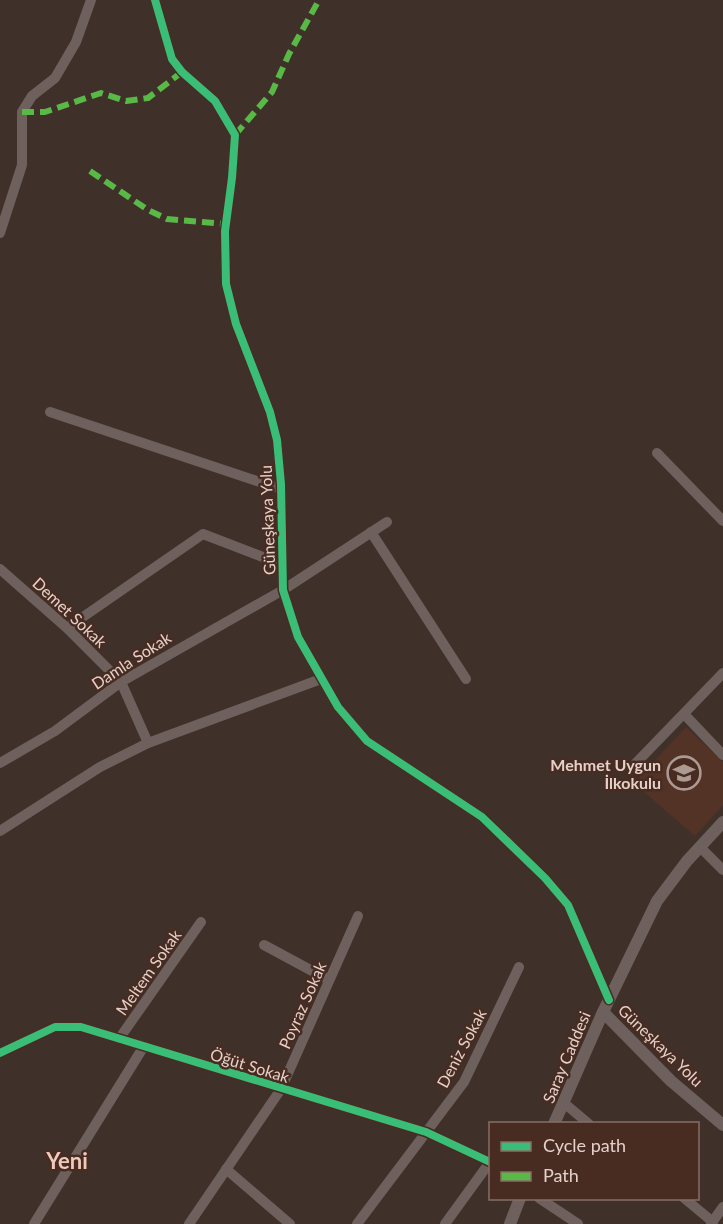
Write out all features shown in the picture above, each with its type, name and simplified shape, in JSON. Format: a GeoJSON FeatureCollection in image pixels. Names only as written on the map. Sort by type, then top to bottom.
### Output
{"type":"FeatureCollection","features":[{"type":"Feature","properties":{"kind":"street"},"geometry":{"type":"LineString","coordinates":[[0,233],[22,165],[22,112],[32,96],[55,78],[76,42],[91,0]]}},
{"type":"Feature","properties":{"kind":"street","name":"Güneşkaya Yolu"},"geometry":{"type":"LineString","coordinates":[[156,0],[172,59],[182,72],[215,101],[235,135],[225,231],[226,284],[236,324],[270,412],[277,440],[281,489],[283,590],[298,637],[338,707],[367,741],[482,817],[545,878],[567,905],[609,1000]]}},
{"type":"Feature","properties":{"kind":"street"},"geometry":{"type":"LineString","coordinates":[[50,412],[281,489]]}},
{"type":"Feature","properties":{"kind":"street"},"geometry":{"type":"LineString","coordinates":[[657,453],[723,521]]}},
{"type":"Feature","properties":{"kind":"street","name":"Damla Sokak"},"geometry":{"type":"LineString","coordinates":[[0,763],[55,731],[121,682],[283,590],[387,522]]}},
{"type":"Feature","properties":{"kind":"street"},"geometry":{"type":"LineString","coordinates":[[371,532],[466,679]]}},
{"type":"Feature","properties":{"kind":"street"},"geometry":{"type":"LineString","coordinates":[[67,628],[203,534],[281,564]]}},
{"type":"Feature","properties":{"kind":"street","name":"Demet Sokak"},"geometry":{"type":"LineString","coordinates":[[0,569],[67,628],[121,682],[148,743]]}},
{"type":"Feature","properties":{"kind":"street"},"geometry":{"type":"LineString","coordinates":[[636,763],[723,673]]}},
{"type":"Feature","properties":{"kind":"street"},"geometry":{"type":"LineString","coordinates":[[0,831],[100,767],[148,743],[321,679]]}},
{"type":"Feature","properties":{"kind":"street"},"geometry":{"type":"LineString","coordinates":[[684,714],[723,755]]}},
{"type":"Feature","properties":{"kind":"street","name":"Saray Caddesi"},"geometry":{"type":"LineString","coordinates":[[555,1122],[603,1012],[657,901],[723,822]]}},
{"type":"Feature","properties":{"kind":"street"},"geometry":{"type":"LineString","coordinates":[[700,847],[723,870]]}},
{"type":"Feature","properties":{"kind":"street","name":"Poyraz Sokak"},"geometry":{"type":"LineString","coordinates":[[189,1224],[281,1089],[358,916]]}},
{"type":"Feature","properties":{"kind":"street","name":"Meltem Sokak"},"geometry":{"type":"LineString","coordinates":[[119,1039],[201,922]]}},
{"type":"Feature","properties":{"kind":"street"},"geometry":{"type":"LineString","coordinates":[[264,945],[328,980]]}},
{"type":"Feature","properties":{"kind":"street","name":"Deniz Sokak"},"geometry":{"type":"LineString","coordinates":[[357,1224],[464,1082],[519,967]]}},
{"type":"Feature","properties":{"kind":"street","name":"Güneşkaya Yolu"},"geometry":{"type":"LineString","coordinates":[[603,1012],[671,1081],[723,1124]]}},
{"type":"Feature","properties":{"kind":"street","name":"Öğüt Sokak"},"geometry":{"type":"LineString","coordinates":[[0,1053],[55,1027],[81,1027],[426,1132],[489,1162]]}},
{"type":"Feature","properties":{"kind":"street"},"geometry":{"type":"LineString","coordinates":[[34,1224],[144,1046]]}},
{"type":"Feature","properties":{"kind":"street"},"geometry":{"type":"LineString","coordinates":[[564,1103],[587,1122]]}},
{"type":"Feature","properties":{"kind":"street"},"geometry":{"type":"LineString","coordinates":[[445,1224],[489,1163]]}},
{"type":"Feature","properties":{"kind":"street"},"geometry":{"type":"LineString","coordinates":[[226,1169],[290,1224]]}},
{"type":"Feature","properties":{"kind":"street"},"geometry":{"type":"LineString","coordinates":[[510,1224],[519,1200]]}},
{"type":"Feature","properties":{"kind":"street"},"geometry":{"type":"LineString","coordinates":[[542,1200],[578,1224]]}},
{"type":"Feature","properties":{"kind":"street"},"geometry":{"type":"LineString","coordinates":[[686,1200],[712,1223],[723,1207]]}},
{"type":"Feature","properties":{"kind":"shaded area","name":"Mehmet Uygun İlkokulu"},"geometry":{"type":"Polygon","coordinates":[[[686,727],[723,762],[723,805],[695,836],[634,783],[686,727]]]}},
{"type":"Feature","properties":{"kind":"marked path"},"geometry":{"type":"LineString","coordinates":[[235,135],[272,92],[289,54],[319,0]]}},
{"type":"Feature","properties":{"kind":"marked path"},"geometry":{"type":"LineString","coordinates":[[22,112],[45,112],[101,93],[126,101],[148,98],[182,72]]}},
{"type":"Feature","properties":{"kind":"marked path"},"geometry":{"type":"LineString","coordinates":[[90,171],[148,210],[167,219],[225,224]]}},
{"type":"Feature","properties":{"kind":"cycle path"},"geometry":{"type":"LineString","coordinates":[[155,0],[172,59],[182,72],[215,101],[235,135],[225,231],[226,284],[236,324],[270,412],[277,440],[281,484],[283,590],[298,637],[338,707],[367,741],[482,817],[545,878],[568,905],[609,1000]]}},
{"type":"Feature","properties":{"kind":"cycle path"},"geometry":{"type":"LineString","coordinates":[[0,1053],[55,1027],[81,1027],[426,1132],[489,1162]]}},
{"type":"Feature","properties":{"kind":"place","name":"Mehmet Uygun İlkokulu"},"geometry":{"type":"Point","coordinates":[684,773]}},
{"type":"Feature","properties":{"kind":"district","name":"Yeni"},"geometry":{"type":"Point","coordinates":[67,1160]}}]}
